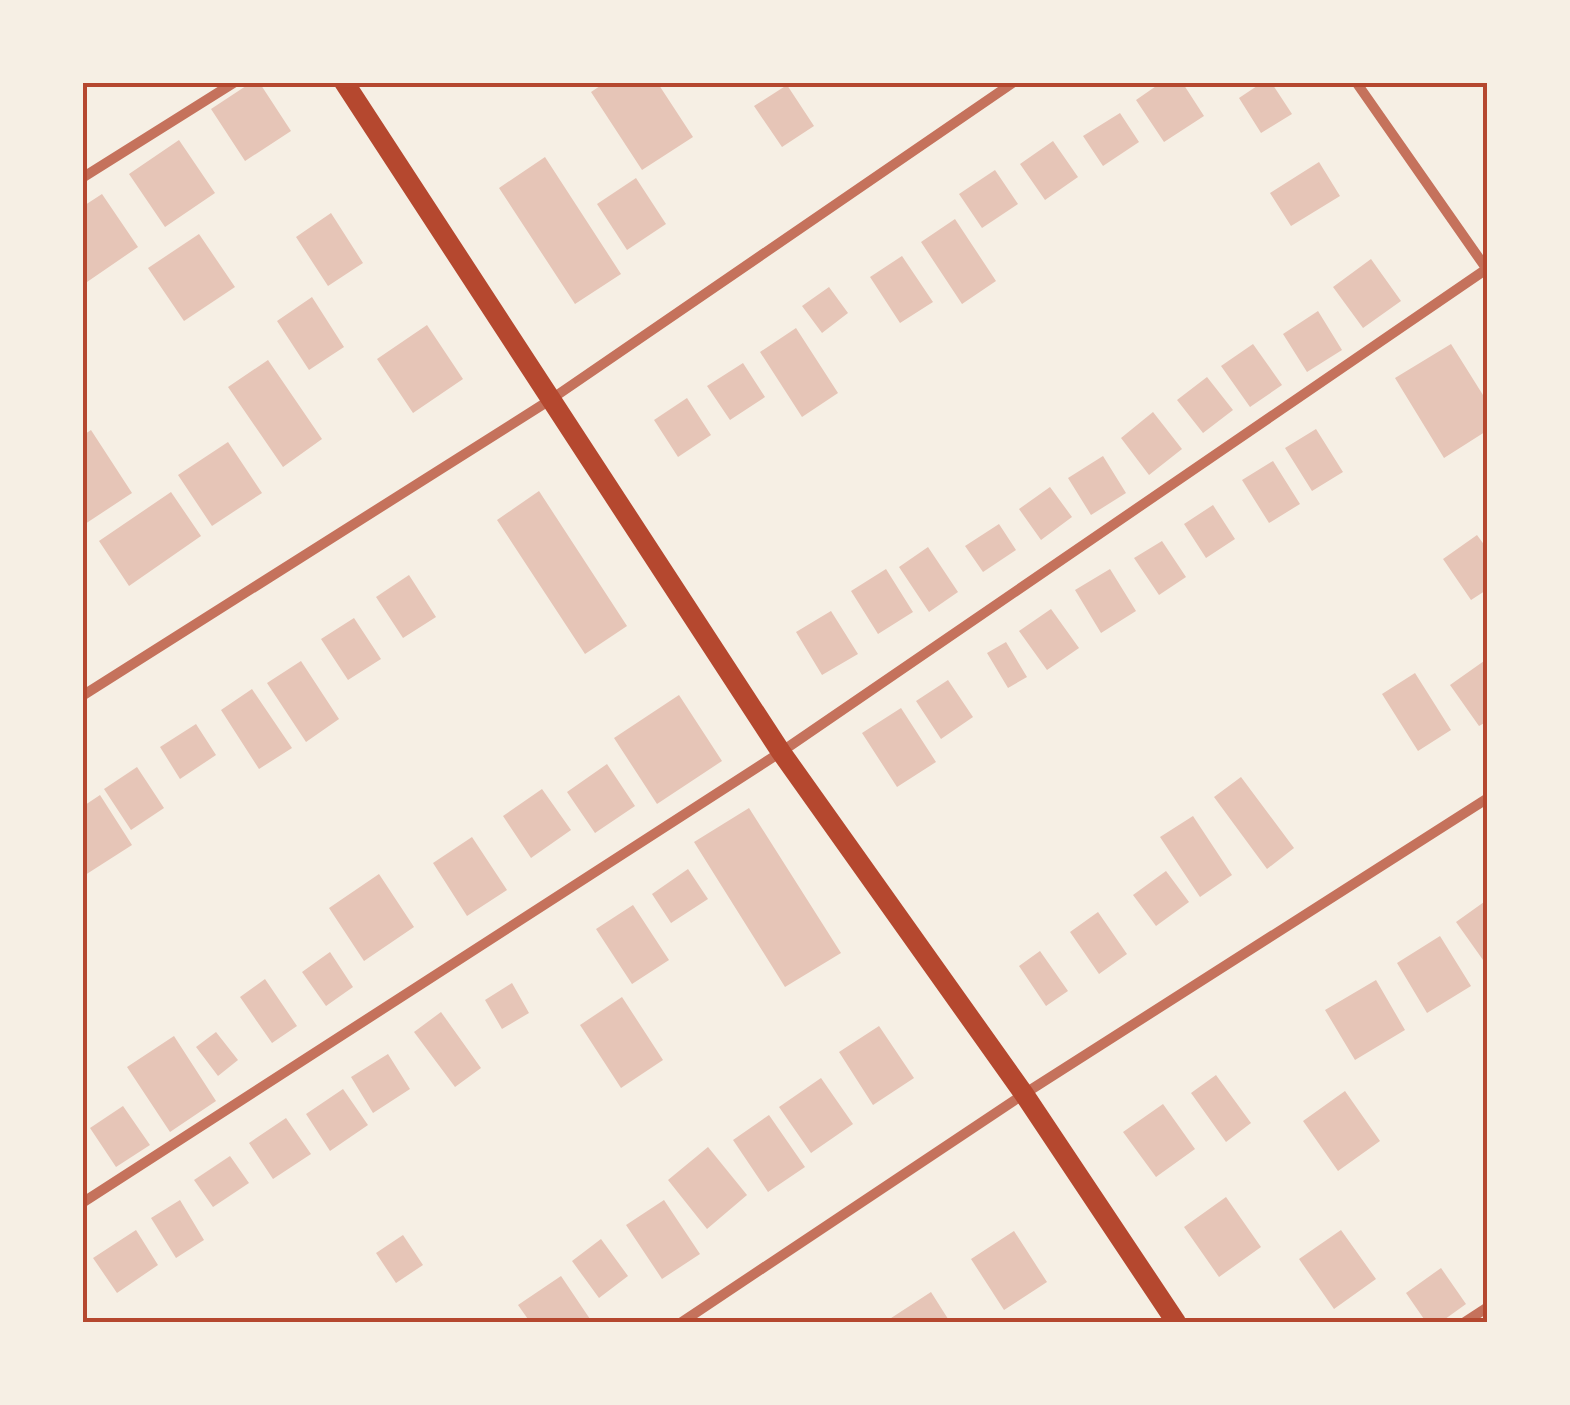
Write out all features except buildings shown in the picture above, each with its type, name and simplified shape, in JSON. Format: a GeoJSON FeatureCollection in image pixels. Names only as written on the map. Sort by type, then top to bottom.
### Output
{"type":"FeatureCollection","features":[{"type":"Feature","properties":{"kind":"main road"},"geometry":{"type":"LineString","coordinates":[[344,82],[781,752],[1024,1094],[1176,1322]]}},
{"type":"Feature","properties":{"kind":"street"},"geometry":{"type":"LineString","coordinates":[[82,178],[235,82]]}},
{"type":"Feature","properties":{"kind":"street"},"geometry":{"type":"LineString","coordinates":[[82,696],[550,400],[1014,82]]}},
{"type":"Feature","properties":{"kind":"street"},"geometry":{"type":"LineString","coordinates":[[82,1204],[781,752],[1487,269],[1356,82]]}},
{"type":"Feature","properties":{"kind":"street"},"geometry":{"type":"LineString","coordinates":[[682,1322],[1024,1094],[1488,798]]}},
{"type":"Feature","properties":{"kind":"street"},"geometry":{"type":"LineString","coordinates":[[1465,1322],[1488,1307]]}}]}
